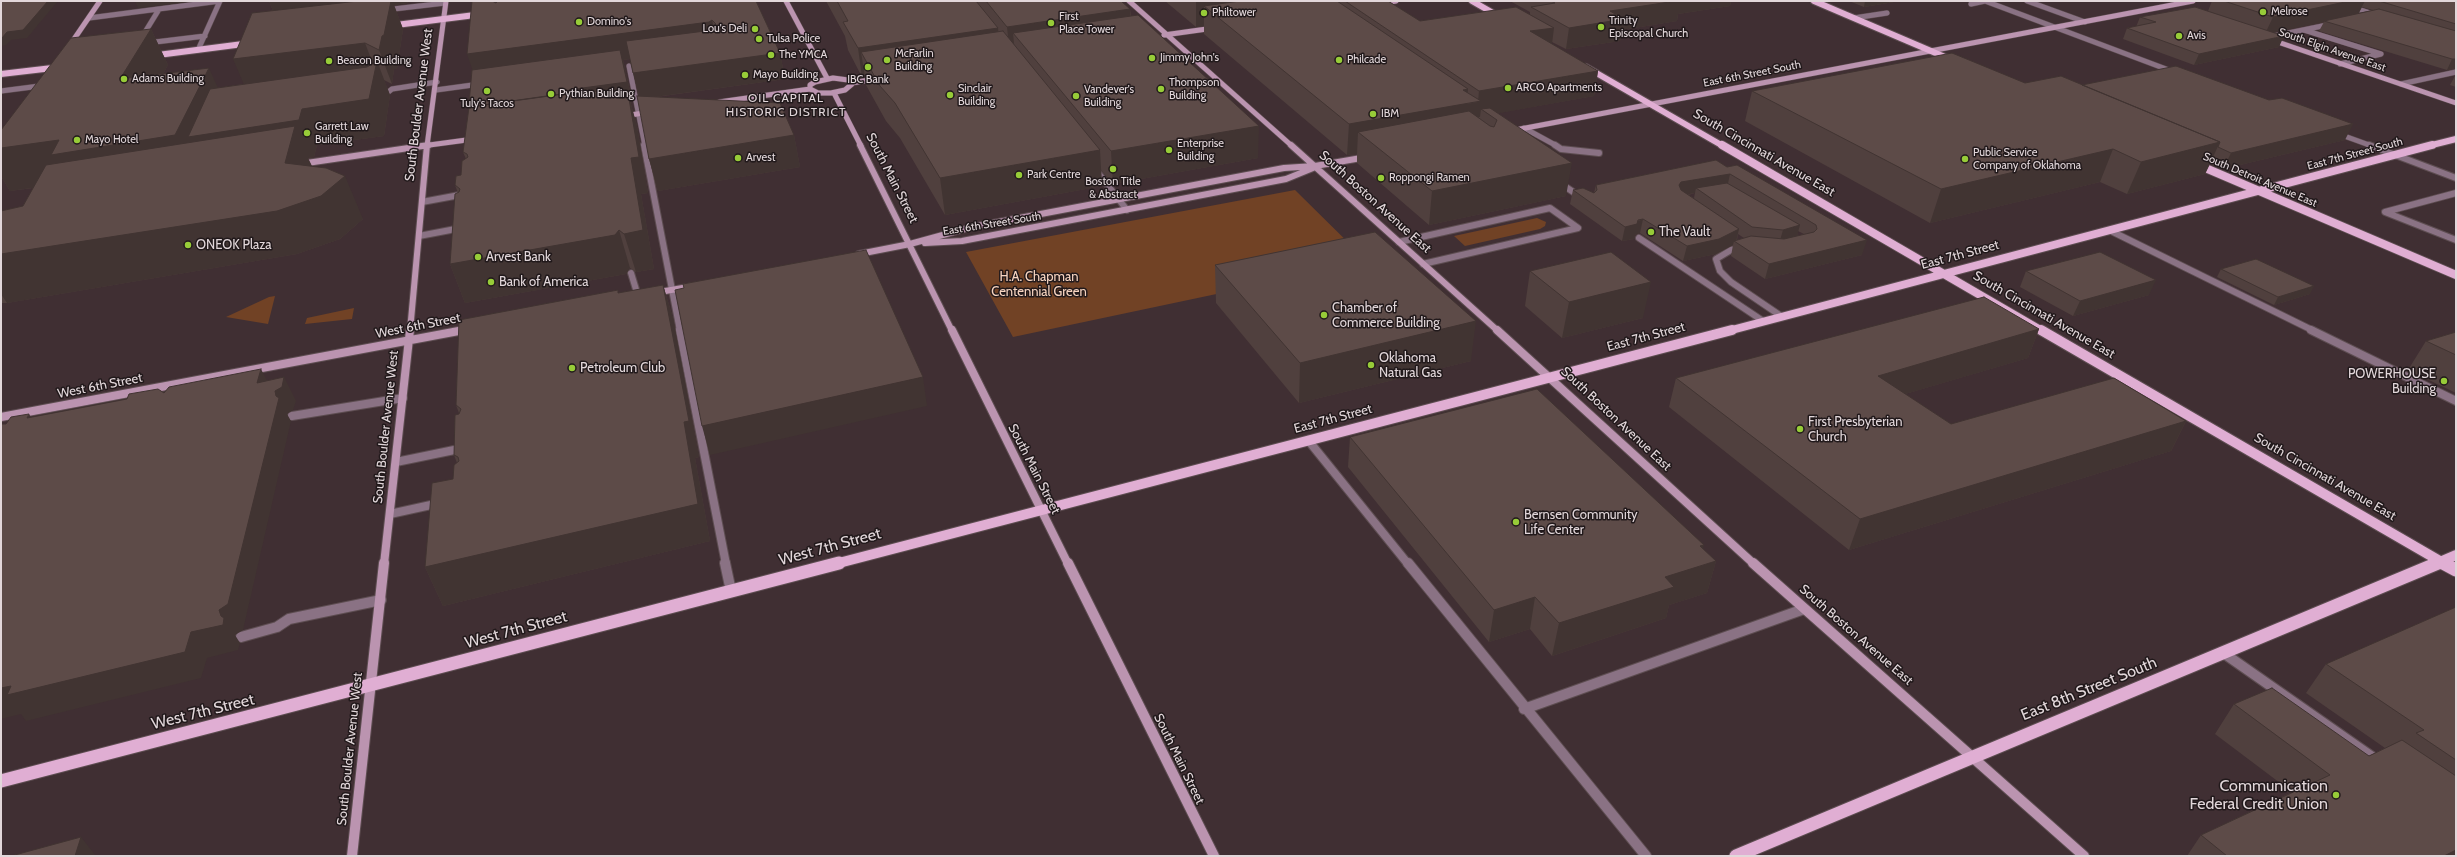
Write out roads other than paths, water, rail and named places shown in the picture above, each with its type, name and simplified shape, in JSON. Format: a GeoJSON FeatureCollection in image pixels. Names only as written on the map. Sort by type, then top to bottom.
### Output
{"type":"FeatureCollection","features":[{"type":"Feature","properties":{"kind":"main road"},"geometry":{"type":"LineString","coordinates":[[1472,1],[1506,21]]}},
{"type":"Feature","properties":{"kind":"main road"},"geometry":{"type":"LineString","coordinates":[[1814,1],[1961,64]]}},
{"type":"Feature","properties":{"kind":"main road"},"geometry":{"type":"LineString","coordinates":[[384,27],[487,14]]}},
{"type":"Feature","properties":{"kind":"main road"},"geometry":{"type":"LineString","coordinates":[[144,56],[257,45]]}},
{"type":"Feature","properties":{"kind":"main road","name":"South Cincinnati Avenue East"},"geometry":{"type":"LineString","coordinates":[[1578,62],[2456,570]]}},
{"type":"Feature","properties":{"kind":"main road"},"geometry":{"type":"LineString","coordinates":[[1,74],[51,71],[68,66]]}},
{"type":"Feature","properties":{"kind":"main road","name":"East 7th Street South"},"geometry":{"type":"LineString","coordinates":[[2260,192],[2456,138]]}},
{"type":"Feature","properties":{"kind":"main road","name":"South Detroit Avenue East"},"geometry":{"type":"LineString","coordinates":[[2186,160],[2456,275]]}},
{"type":"Feature","properties":{"kind":"main road","name":"East 7th Street"},"geometry":{"type":"LineString","coordinates":[[1040,510],[2260,192]]}},
{"type":"Feature","properties":{"kind":"main road","name":"West 7th Street"},"geometry":{"type":"LineString","coordinates":[[1,781],[371,686],[1040,510]]}},
{"type":"Feature","properties":{"kind":"main road","name":"East 8th Street South"},"geometry":{"type":"LineString","coordinates":[[1736,856],[1971,756],[2456,555]]}},
{"type":"Feature","properties":{"kind":"street"},"geometry":{"type":"LineString","coordinates":[[66,51],[100,1]]}},
{"type":"Feature","properties":{"kind":"street"},"geometry":{"type":"LineString","coordinates":[[786,1],[827,78]]}},
{"type":"Feature","properties":{"kind":"street","name":"South Boston Avenue East"},"geometry":{"type":"LineString","coordinates":[[1129,1],[1424,264],[1804,609],[2084,856]]}},
{"type":"Feature","properties":{"kind":"street"},"geometry":{"type":"LineString","coordinates":[[1372,5],[1396,1]]}},
{"type":"Feature","properties":{"kind":"street"},"geometry":{"type":"LineString","coordinates":[[2155,1],[2182,10]]}},
{"type":"Feature","properties":{"kind":"street","name":"East 6th Street South"},"geometry":{"type":"LineString","coordinates":[[1504,132],[2193,1]]}},
{"type":"Feature","properties":{"kind":"street","name":"South Boulder Avenue West"},"geometry":{"type":"LineString","coordinates":[[352,856],[403,398],[427,146],[436,90],[446,2]]}},
{"type":"Feature","properties":{"kind":"street"},"geometry":{"type":"LineString","coordinates":[[1160,36],[1221,27]]}},
{"type":"Feature","properties":{"kind":"street","name":"South Elgin Avenue East"},"geometry":{"type":"LineString","coordinates":[[2265,38],[2456,102]]}},
{"type":"Feature","properties":{"kind":"street"},"geometry":{"type":"LineString","coordinates":[[51,71],[59,59]]}},
{"type":"Feature","properties":{"kind":"street"},"geometry":{"type":"LineString","coordinates":[[810,89],[812,83],[827,78],[842,78],[852,83],[878,78]]}},
{"type":"Feature","properties":{"kind":"street"},"geometry":{"type":"LineString","coordinates":[[36,92],[45,79]]}},
{"type":"Feature","properties":{"kind":"street"},"geometry":{"type":"LineString","coordinates":[[715,103],[810,89],[818,93],[834,93],[848,89],[852,83]]}},
{"type":"Feature","properties":{"kind":"street","name":"South Main Street"},"geometry":{"type":"LineString","coordinates":[[834,93],[910,244],[1040,510],[1214,856]]}},
{"type":"Feature","properties":{"kind":"street"},"geometry":{"type":"LineString","coordinates":[[616,117],[655,112]]}},
{"type":"Feature","properties":{"kind":"street"},"geometry":{"type":"LineString","coordinates":[[295,165],[484,137]]}},
{"type":"Feature","properties":{"kind":"street","name":"East 6th Street South"},"geometry":{"type":"LineString","coordinates":[[910,244],[956,230],[1284,168],[1315,166],[1373,155]]}},
{"type":"Feature","properties":{"kind":"street","name":"East 6th Street South"},"geometry":{"type":"LineString","coordinates":[[910,244],[962,241],[1127,210],[1294,177],[1315,166]]}},
{"type":"Feature","properties":{"kind":"street"},"geometry":{"type":"LineString","coordinates":[[853,255],[910,244]]}},
{"type":"Feature","properties":{"kind":"street"},"geometry":{"type":"LineString","coordinates":[[634,297],[704,284]]}},
{"type":"Feature","properties":{"kind":"street","name":"West 6th Street"},"geometry":{"type":"LineString","coordinates":[[1,417],[479,326]]}},
{"type":"Feature","properties":{"kind":"lane"},"geometry":{"type":"LineString","coordinates":[[89,18],[220,1]]}},
{"type":"Feature","properties":{"kind":"lane"},"geometry":{"type":"LineString","coordinates":[[198,50],[220,1]]}},
{"type":"Feature","properties":{"kind":"lane"},"geometry":{"type":"LineString","coordinates":[[1971,4],[1985,1],[2180,74]]}},
{"type":"Feature","properties":{"kind":"lane"},"geometry":{"type":"LineString","coordinates":[[2027,1],[2085,22]]}},
{"type":"Feature","properties":{"kind":"lane"},"geometry":{"type":"LineString","coordinates":[[381,10],[446,2]]}},
{"type":"Feature","properties":{"kind":"lane"},"geometry":{"type":"LineString","coordinates":[[2342,5],[2382,17]]}},
{"type":"Feature","properties":{"kind":"lane"},"geometry":{"type":"LineString","coordinates":[[158,10],[138,44],[205,36]]}},
{"type":"Feature","properties":{"kind":"lane"},"geometry":{"type":"LineString","coordinates":[[1854,18],[1887,13]]}},
{"type":"Feature","properties":{"kind":"lane"},"geometry":{"type":"LineString","coordinates":[[2359,18],[2375,15]]}},
{"type":"Feature","properties":{"kind":"lane"},"geometry":{"type":"LineString","coordinates":[[2265,38],[2336,23]]}},
{"type":"Feature","properties":{"kind":"lane"},"geometry":{"type":"LineString","coordinates":[[2304,30],[2381,54],[2340,64]]}},
{"type":"Feature","properties":{"kind":"lane"},"geometry":{"type":"LineString","coordinates":[[630,64],[731,591]]}},
{"type":"Feature","properties":{"kind":"lane"},"geometry":{"type":"LineString","coordinates":[[2401,84],[2456,72]]}},
{"type":"Feature","properties":{"kind":"lane"},"geometry":{"type":"LineString","coordinates":[[372,100],[380,98],[392,89],[437,82]]}},
{"type":"Feature","properties":{"kind":"lane"},"geometry":{"type":"LineString","coordinates":[[436,90],[487,83]]}},
{"type":"Feature","properties":{"kind":"lane"},"geometry":{"type":"LineString","coordinates":[[386,85],[392,89]]}},
{"type":"Feature","properties":{"kind":"lane"},"geometry":{"type":"LineString","coordinates":[[1,91],[40,86]]}},
{"type":"Feature","properties":{"kind":"lane"},"geometry":{"type":"LineString","coordinates":[[1524,128],[1561,149],[1599,153]]}},
{"type":"Feature","properties":{"kind":"lane"},"geometry":{"type":"LineString","coordinates":[[2332,131],[2456,178]]}},
{"type":"Feature","properties":{"kind":"lane"},"geometry":{"type":"LineString","coordinates":[[1091,164],[1127,210]]}},
{"type":"Feature","properties":{"kind":"lane"},"geometry":{"type":"LineString","coordinates":[[1552,177],[1590,203]]}},
{"type":"Feature","properties":{"kind":"lane"},"geometry":{"type":"LineString","coordinates":[[422,202],[471,193]]}},
{"type":"Feature","properties":{"kind":"lane"},"geometry":{"type":"LineString","coordinates":[[2456,193],[2385,212],[2456,240]]}},
{"type":"Feature","properties":{"kind":"lane"},"geometry":{"type":"LineString","coordinates":[[1399,242],[1550,208],[1578,228],[1424,264]]}},
{"type":"Feature","properties":{"kind":"lane"},"geometry":{"type":"LineString","coordinates":[[419,236],[468,226]]}},
{"type":"Feature","properties":{"kind":"lane"},"geometry":{"type":"LineString","coordinates":[[2111,231],[2456,401]]}},
{"type":"Feature","properties":{"kind":"lane"},"geometry":{"type":"LineString","coordinates":[[1639,238],[1763,321]]}},
{"type":"Feature","properties":{"kind":"lane"},"geometry":{"type":"LineString","coordinates":[[1744,244],[1716,259],[1720,271],[1731,282],[1781,316]]}},
{"type":"Feature","properties":{"kind":"lane"},"geometry":{"type":"LineString","coordinates":[[631,273],[634,297]]}},
{"type":"Feature","properties":{"kind":"lane"},"geometry":{"type":"LineString","coordinates":[[180,393],[182,383]]}},
{"type":"Feature","properties":{"kind":"lane"},"geometry":{"type":"LineString","coordinates":[[292,416],[403,398]]}},
{"type":"Feature","properties":{"kind":"lane"},"geometry":{"type":"LineString","coordinates":[[27,423],[32,411]]}},
{"type":"Feature","properties":{"kind":"lane"},"geometry":{"type":"LineString","coordinates":[[1308,440],[1524,709],[1646,856]]}},
{"type":"Feature","properties":{"kind":"lane"},"geometry":{"type":"LineString","coordinates":[[396,462],[470,446]]}},
{"type":"Feature","properties":{"kind":"lane"},"geometry":{"type":"LineString","coordinates":[[390,514],[451,501]]}},
{"type":"Feature","properties":{"kind":"lane"},"geometry":{"type":"LineString","coordinates":[[241,637],[277,627],[290,619],[381,600]]}},
{"type":"Feature","properties":{"kind":"lane"},"geometry":{"type":"LineString","coordinates":[[1524,709],[1804,609]]}},
{"type":"Feature","properties":{"kind":"lane"},"geometry":{"type":"LineString","coordinates":[[2222,652],[2385,765]]}},
{"type":"Feature","properties":{"kind":"place","name":"Melrose"},"geometry":{"type":"Point","coordinates":[2263,12]}},
{"type":"Feature","properties":{"kind":"place","name":"Philtower"},"geometry":{"type":"Point","coordinates":[1204,13]}},
{"type":"Feature","properties":{"kind":"place","name":"Domino's"},"geometry":{"type":"Point","coordinates":[579,22]}},
{"type":"Feature","properties":{"kind":"place","name":"First Place Tower"},"geometry":{"type":"Point","coordinates":[1051,23]}},
{"type":"Feature","properties":{"kind":"place","name":"Trinity Episcopal Church"},"geometry":{"type":"Point","coordinates":[1601,27]}},
{"type":"Feature","properties":{"kind":"place","name":"Lou's Deli"},"geometry":{"type":"Point","coordinates":[755,29]}},
{"type":"Feature","properties":{"kind":"place","name":"Avis"},"geometry":{"type":"Point","coordinates":[2179,36]}},
{"type":"Feature","properties":{"kind":"place","name":"Tulsa Police"},"geometry":{"type":"Point","coordinates":[759,39]}},
{"type":"Feature","properties":{"kind":"place","name":"The YMCA"},"geometry":{"type":"Point","coordinates":[771,55]}},
{"type":"Feature","properties":{"kind":"place","name":"Jimmy John's"},"geometry":{"type":"Point","coordinates":[1152,58]}},
{"type":"Feature","properties":{"kind":"place","name":"McFarlin Building"},"geometry":{"type":"Point","coordinates":[887,60]}},
{"type":"Feature","properties":{"kind":"place","name":"Philcade"},"geometry":{"type":"Point","coordinates":[1339,60]}},
{"type":"Feature","properties":{"kind":"place","name":"Beacon Building"},"geometry":{"type":"Point","coordinates":[329,61]}},
{"type":"Feature","properties":{"kind":"place","name":"IBC Bank"},"geometry":{"type":"Point","coordinates":[868,67]}},
{"type":"Feature","properties":{"kind":"place","name":"Mayo Building"},"geometry":{"type":"Point","coordinates":[745,75]}},
{"type":"Feature","properties":{"kind":"place","name":"Adams Building"},"geometry":{"type":"Point","coordinates":[124,79]}},
{"type":"Feature","properties":{"kind":"place","name":"ARCO Apartments"},"geometry":{"type":"Point","coordinates":[1508,88]}},
{"type":"Feature","properties":{"kind":"place","name":"Thompson Building"},"geometry":{"type":"Point","coordinates":[1161,89]}},
{"type":"Feature","properties":{"kind":"place","name":"Tuly's Tacos"},"geometry":{"type":"Point","coordinates":[487,91]}},
{"type":"Feature","properties":{"kind":"place","name":"Pythian Building"},"geometry":{"type":"Point","coordinates":[551,94]}},
{"type":"Feature","properties":{"kind":"place","name":"Sinclair Building"},"geometry":{"type":"Point","coordinates":[950,95]}},
{"type":"Feature","properties":{"kind":"place","name":"Vandever's Building"},"geometry":{"type":"Point","coordinates":[1076,96]}},
{"type":"Feature","properties":{"kind":"place","name":"IBM"},"geometry":{"type":"Point","coordinates":[1373,114]}},
{"type":"Feature","properties":{"kind":"place","name":"Garrett Law Building"},"geometry":{"type":"Point","coordinates":[307,133]}},
{"type":"Feature","properties":{"kind":"place","name":"Mayo Hotel"},"geometry":{"type":"Point","coordinates":[77,140]}},
{"type":"Feature","properties":{"kind":"place","name":"Enterprise Building"},"geometry":{"type":"Point","coordinates":[1169,150]}},
{"type":"Feature","properties":{"kind":"place","name":"Arvest"},"geometry":{"type":"Point","coordinates":[738,158]}},
{"type":"Feature","properties":{"kind":"place","name":"Public Service Company of Oklahoma"},"geometry":{"type":"Point","coordinates":[1965,159]}},
{"type":"Feature","properties":{"kind":"place","name":"Boston Title & Abstract"},"geometry":{"type":"Point","coordinates":[1113,169]}},
{"type":"Feature","properties":{"kind":"place","name":"Park Centre"},"geometry":{"type":"Point","coordinates":[1019,175]}},
{"type":"Feature","properties":{"kind":"place","name":"Roppongi Ramen"},"geometry":{"type":"Point","coordinates":[1381,178]}},
{"type":"Feature","properties":{"kind":"place","name":"The Vault"},"geometry":{"type":"Point","coordinates":[1651,232]}},
{"type":"Feature","properties":{"kind":"place","name":"ONEOK Plaza"},"geometry":{"type":"Point","coordinates":[188,245]}},
{"type":"Feature","properties":{"kind":"place","name":"Arvest Bank"},"geometry":{"type":"Point","coordinates":[478,257]}},
{"type":"Feature","properties":{"kind":"place","name":"Bank of America"},"geometry":{"type":"Point","coordinates":[491,282]}},
{"type":"Feature","properties":{"kind":"place","name":"Chamber of Commerce Building"},"geometry":{"type":"Point","coordinates":[1324,315]}},
{"type":"Feature","properties":{"kind":"place","name":"Oklahoma Natural Gas"},"geometry":{"type":"Point","coordinates":[1371,365]}},
{"type":"Feature","properties":{"kind":"place","name":"Petroleum Club"},"geometry":{"type":"Point","coordinates":[572,368]}},
{"type":"Feature","properties":{"kind":"place","name":"POWERHOUSE Building"},"geometry":{"type":"Point","coordinates":[2444,381]}},
{"type":"Feature","properties":{"kind":"place","name":"First Presbyterian Church"},"geometry":{"type":"Point","coordinates":[1800,429]}},
{"type":"Feature","properties":{"kind":"place","name":"Bernsen Community Life Center"},"geometry":{"type":"Point","coordinates":[1516,522]}},
{"type":"Feature","properties":{"kind":"place","name":"Communication Federal Credit Union"},"geometry":{"type":"Point","coordinates":[2336,795]}},
{"type":"Feature","properties":{"kind":"district","name":"OIL CAPITAL HISTORIC DISTRICT"},"geometry":{"type":"Point","coordinates":[786,105]}},
{"type":"Feature","properties":{"kind":"park label","name":"H.A. Chapman Centennial Green"},"geometry":{"type":"Point","coordinates":[1039,284]}}]}
